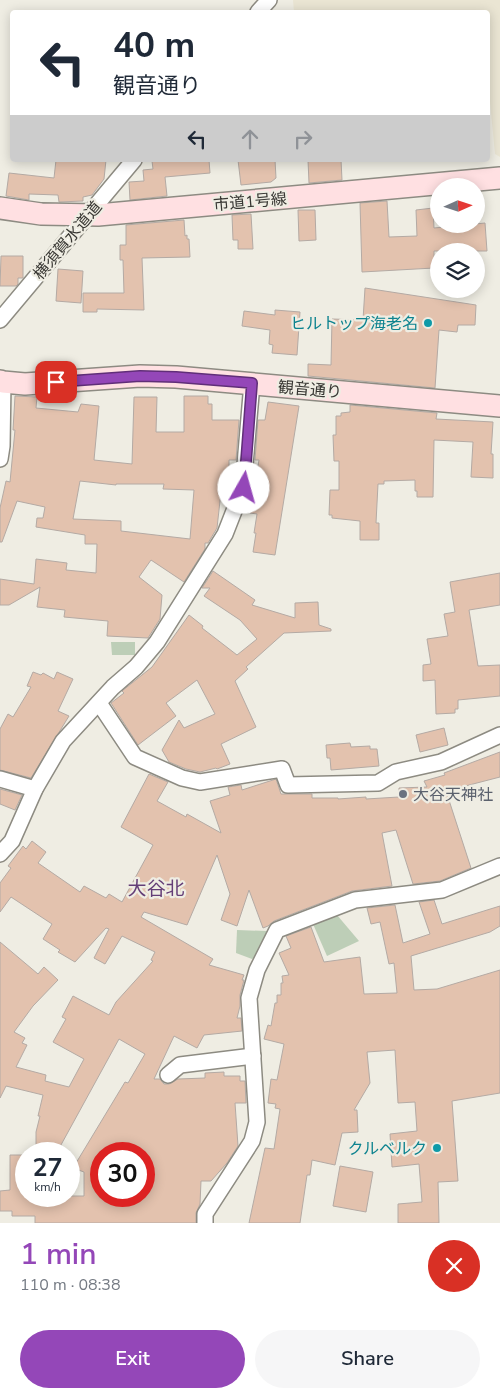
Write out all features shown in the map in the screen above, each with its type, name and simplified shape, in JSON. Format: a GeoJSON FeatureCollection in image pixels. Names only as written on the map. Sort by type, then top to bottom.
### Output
{"type":"FeatureCollection","features":[{"type":"Feature","properties":{"kind":"street"},"geometry":{"type":"LineString","coordinates":[[260,10],[269,0]]}},
{"type":"Feature","properties":{"kind":"street","name":"横須賀水道道"},"geometry":{"type":"LineString","coordinates":[[0,320],[132,162]]}},
{"type":"Feature","properties":{"kind":"street","name":"市道1号線"},"geometry":{"type":"LineString","coordinates":[[0,208],[41,214],[88,215],[500,178]]}},
{"type":"Feature","properties":{"kind":"street","name":"観音通り"},"geometry":{"type":"LineString","coordinates":[[1,382],[25,384],[140,376],[176,377],[500,406]]}},
{"type":"Feature","properties":{"kind":"street"},"geometry":{"type":"LineString","coordinates":[[0,459],[2,446],[1,382]]}},
{"type":"Feature","properties":{"kind":"street"},"geometry":{"type":"LineString","coordinates":[[0,854],[12,841],[35,789],[63,741],[113,687],[136,667],[157,642],[225,534],[244,488],[252,383]]}},
{"type":"Feature","properties":{"kind":"street"},"geometry":{"type":"LineString","coordinates":[[98,703],[135,757],[182,778],[200,782],[282,769],[288,785],[378,783],[396,772],[441,762],[500,735]]}},
{"type":"Feature","properties":{"kind":"street"},"geometry":{"type":"LineString","coordinates":[[0,778],[35,789]]}},
{"type":"Feature","properties":{"kind":"street"},"geometry":{"type":"LineString","coordinates":[[205,1223],[206,1214],[252,1141],[256,1122],[249,998],[257,970],[277,930],[355,900],[442,890],[500,866]]}},
{"type":"Feature","properties":{"kind":"street"},"geometry":{"type":"LineString","coordinates":[[168,1075],[180,1065],[253,1056]]}},
{"type":"Feature","properties":{"kind":"shaded area"},"geometry":{"type":"Polygon","coordinates":[[[293,0],[500,0],[500,157],[495,154],[490,102],[490,10],[294,10],[293,0]]]}},
{"type":"Feature","properties":{"kind":"green space"},"geometry":{"type":"Polygon","coordinates":[[[111,642],[135,642],[135,655],[112,655],[111,642]]]}},
{"type":"Feature","properties":{"kind":"green space"},"geometry":{"type":"Polygon","coordinates":[[[337,915],[359,941],[327,956],[313,924],[337,915]]]}},
{"type":"Feature","properties":{"kind":"green space"},"geometry":{"type":"Polygon","coordinates":[[[237,930],[267,931],[258,956],[252,959],[236,953],[237,930]]]}},
{"type":"Feature","properties":{"kind":"building"},"geometry":{"type":"Polygon","coordinates":[[[56,162],[106,162],[104,179],[92,195],[83,197],[83,201],[59,202],[58,195],[29,194],[29,200],[6,196],[9,173],[54,178],[56,162]]]}},
{"type":"Feature","properties":{"kind":"building"},"geometry":{"type":"Polygon","coordinates":[[[152,162],[209,162],[210,173],[165,177],[167,196],[130,200],[129,182],[144,181],[143,170],[153,169],[152,162]]]}},
{"type":"Feature","properties":{"kind":"building"},"geometry":{"type":"Polygon","coordinates":[[[238,162],[275,162],[276,178],[271,182],[241,185],[238,162]]]}},
{"type":"Feature","properties":{"kind":"building"},"geometry":{"type":"Polygon","coordinates":[[[308,162],[341,162],[342,180],[309,183],[308,162]]]}},
{"type":"Feature","properties":{"kind":"building"},"geometry":{"type":"Polygon","coordinates":[[[387,201],[389,237],[417,236],[416,210],[430,208],[430,233],[485,233],[485,223],[487,251],[485,251],[485,243],[430,243],[430,268],[362,272],[360,203],[387,201]]]}},
{"type":"Feature","properties":{"kind":"building"},"geometry":{"type":"Polygon","coordinates":[[[298,210],[315,210],[316,240],[299,241],[298,210]]]}},
{"type":"Feature","properties":{"kind":"building"},"geometry":{"type":"Polygon","coordinates":[[[251,214],[253,249],[238,249],[238,240],[233,240],[232,215],[251,214]]]}},
{"type":"Feature","properties":{"kind":"building"},"geometry":{"type":"Polygon","coordinates":[[[184,220],[185,236],[187,235],[187,239],[189,239],[190,257],[142,258],[144,310],[97,309],[97,312],[83,312],[83,293],[124,293],[123,260],[120,260],[120,245],[126,245],[126,225],[184,220]]]}},
{"type":"Feature","properties":{"kind":"building"},"geometry":{"type":"Polygon","coordinates":[[[1,256],[23,256],[23,278],[18,278],[16,286],[0,286],[1,256]]]}},
{"type":"Feature","properties":{"kind":"building"},"geometry":{"type":"Polygon","coordinates":[[[58,269],[83,271],[81,303],[56,301],[58,269]]]}},
{"type":"Feature","properties":{"kind":"building"},"geometry":{"type":"Polygon","coordinates":[[[365,288],[476,305],[475,325],[458,325],[457,332],[439,330],[435,388],[308,376],[308,364],[331,365],[332,319],[363,320],[365,288]]]}},
{"type":"Feature","properties":{"kind":"building"},"geometry":{"type":"Polygon","coordinates":[[[275,310],[300,312],[297,355],[272,353],[273,345],[269,344],[270,330],[242,326],[244,311],[275,315],[275,310]]]}},
{"type":"Feature","properties":{"kind":"building"},"geometry":{"type":"Polygon","coordinates":[[[15,396],[37,397],[36,408],[78,412],[81,404],[99,406],[94,460],[132,464],[134,397],[157,397],[156,432],[184,432],[184,396],[208,396],[208,404],[212,404],[212,420],[239,420],[236,460],[229,460],[229,483],[226,483],[226,492],[221,492],[217,528],[208,543],[205,543],[205,549],[184,582],[151,560],[139,577],[162,595],[160,619],[148,638],[107,636],[108,621],[64,617],[65,610],[37,607],[40,587],[9,605],[0,605],[0,579],[34,584],[36,559],[67,563],[66,570],[96,573],[97,544],[85,544],[85,535],[36,527],[37,518],[43,518],[45,507],[17,501],[2,542],[0,542],[0,508],[6,481],[10,482],[15,430],[13,430],[15,396]],[[80,481],[73,519],[121,521],[121,531],[190,539],[194,490],[163,489],[164,484],[116,485],[80,481]]]}},
{"type":"Feature","properties":{"kind":"building"},"geometry":{"type":"Polygon","coordinates":[[[268,402],[299,406],[275,555],[253,552],[257,514],[250,513],[259,460],[255,460],[258,420],[265,420],[268,402]]]}},
{"type":"Feature","properties":{"kind":"building"},"geometry":{"type":"Polygon","coordinates":[[[350,405],[437,413],[436,419],[493,422],[491,454],[493,454],[493,478],[471,477],[473,442],[434,440],[433,497],[417,497],[415,480],[384,481],[384,484],[378,484],[376,523],[379,523],[379,540],[360,540],[360,521],[332,518],[332,515],[329,515],[330,490],[339,490],[339,461],[334,461],[333,435],[336,435],[336,416],[341,416],[341,413],[350,412],[350,405]]]}},
{"type":"Feature","properties":{"kind":"building"},"geometry":{"type":"Polygon","coordinates":[[[213,571],[255,600],[252,605],[295,618],[295,603],[318,602],[319,625],[331,629],[331,631],[284,633],[246,667],[248,669],[235,681],[256,727],[221,744],[230,764],[200,772],[169,762],[162,750],[179,720],[184,728],[215,714],[197,680],[166,703],[176,716],[138,745],[111,703],[124,693],[122,691],[152,667],[189,615],[203,626],[202,628],[237,655],[257,639],[240,620],[204,596],[210,588],[202,588],[213,571]]]}},
{"type":"Feature","properties":{"kind":"building"},"geometry":{"type":"Polygon","coordinates":[[[500,573],[500,605],[469,610],[478,666],[500,665],[500,696],[458,700],[458,709],[455,709],[455,713],[436,714],[435,680],[423,681],[423,665],[431,664],[427,639],[448,636],[444,614],[455,612],[450,582],[500,573]]]}},
{"type":"Feature","properties":{"kind":"building"},"geometry":{"type":"Polygon","coordinates":[[[33,672],[41,675],[43,673],[54,679],[57,672],[73,679],[58,711],[69,716],[31,778],[0,770],[0,729],[8,714],[13,717],[31,687],[27,686],[33,672]]]}},
{"type":"Feature","properties":{"kind":"building"},"geometry":{"type":"Polygon","coordinates":[[[444,728],[448,745],[420,752],[416,735],[444,728]]]}},
{"type":"Feature","properties":{"kind":"building"},"geometry":{"type":"Polygon","coordinates":[[[350,743],[351,747],[370,746],[370,749],[377,749],[379,766],[331,770],[330,758],[327,758],[326,745],[350,743]]]}},
{"type":"Feature","properties":{"kind":"building"},"geometry":{"type":"Polygon","coordinates":[[[500,752],[500,777],[446,791],[471,868],[440,881],[413,884],[396,830],[382,833],[392,886],[352,891],[274,921],[263,928],[249,890],[237,926],[221,920],[230,894],[217,855],[187,925],[144,912],[141,917],[213,959],[209,965],[244,975],[237,1018],[241,1018],[242,1031],[204,1035],[197,1048],[174,1036],[154,1079],[160,1079],[164,1084],[169,1084],[178,1079],[205,1078],[205,1073],[224,1072],[224,1076],[240,1076],[240,1081],[245,1081],[246,1103],[235,1103],[238,1146],[227,1163],[211,1181],[201,1181],[200,1204],[196,1213],[196,1223],[35,1223],[35,1216],[12,1216],[12,1211],[0,1211],[0,1191],[10,1190],[10,1155],[15,1155],[15,1207],[80,1207],[80,1196],[84,1196],[84,1172],[80,1171],[80,1156],[125,1082],[128,1083],[145,1054],[119,1039],[63,1142],[36,1142],[36,1132],[40,1116],[38,1116],[43,1095],[6,1086],[0,1098],[0,942],[38,974],[44,967],[58,980],[33,1006],[14,1032],[25,1038],[22,1043],[27,1045],[16,1067],[46,1075],[45,1081],[69,1087],[84,1059],[53,1042],[66,1019],[62,1017],[73,996],[109,1015],[116,1002],[153,961],[151,960],[155,952],[122,936],[105,964],[94,958],[109,929],[106,928],[75,962],[58,952],[60,950],[43,939],[52,924],[11,897],[0,912],[0,883],[11,868],[8,866],[23,846],[26,849],[32,841],[46,852],[38,863],[80,892],[84,886],[106,898],[109,894],[122,902],[153,845],[121,827],[149,774],[168,782],[157,801],[186,817],[187,814],[221,833],[210,801],[230,795],[228,787],[241,785],[242,790],[276,779],[281,794],[312,794],[312,798],[366,797],[366,799],[399,797],[399,788],[427,787],[424,781],[445,775],[444,773],[500,752]]]}},
{"type":"Feature","properties":{"kind":"building"},"geometry":{"type":"Polygon","coordinates":[[[0,789],[22,795],[15,810],[0,804],[0,789]]]}},
{"type":"Feature","properties":{"kind":"building"},"geometry":{"type":"Polygon","coordinates":[[[434,900],[442,924],[500,906],[500,926],[490,932],[411,956],[414,990],[437,989],[500,970],[500,1093],[452,1101],[458,1181],[438,1182],[439,1223],[398,1223],[398,1204],[422,1202],[419,1164],[392,1167],[390,1134],[417,1131],[415,1102],[398,1103],[395,1050],[367,1052],[370,1083],[354,1110],[357,1110],[358,1132],[342,1133],[335,1165],[312,1160],[310,1175],[307,1175],[300,1223],[249,1223],[265,1148],[274,1149],[280,1109],[275,1108],[276,1104],[268,1103],[271,1079],[277,1080],[284,1044],[264,1039],[268,1025],[271,1026],[275,1003],[277,1003],[277,995],[281,995],[282,976],[289,975],[279,953],[291,948],[286,936],[311,927],[324,962],[360,957],[364,994],[397,993],[394,963],[389,964],[380,922],[371,924],[367,908],[395,905],[403,943],[430,934],[419,902],[434,900]]]}},
{"type":"Feature","properties":{"kind":"building"},"geometry":{"type":"Polygon","coordinates":[[[340,1166],[373,1172],[366,1212],[333,1206],[340,1166]]]}},
{"type":"Feature","properties":{"kind":"place","name":"ヒルトップ海老名"},"geometry":{"type":"Point","coordinates":[428,323]}},
{"type":"Feature","properties":{"kind":"place","name":"大谷天神社"},"geometry":{"type":"Point","coordinates":[403,794]}},
{"type":"Feature","properties":{"kind":"place","name":"クルベルク"},"geometry":{"type":"Point","coordinates":[437,1148]}},
{"type":"Feature","properties":{"kind":"district","name":"大谷北"},"geometry":{"type":"Point","coordinates":[156,888]}},
{"type":"Feature","properties":{"kind":"route"},"geometry":{"type":"LineString","coordinates":[[56,382],[140,376],[252,383],[244,488]]}}]}
